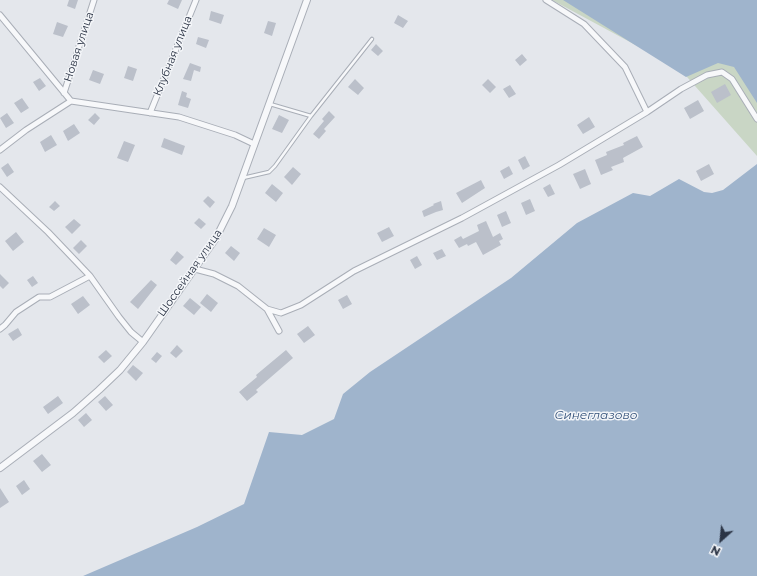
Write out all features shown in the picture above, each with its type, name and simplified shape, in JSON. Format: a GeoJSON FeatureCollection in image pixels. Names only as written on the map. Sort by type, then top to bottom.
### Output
{"type":"FeatureCollection","features":[{"type":"Feature","properties":{"kind":"street","name":"Новая улица"},"geometry":{"type":"LineString","coordinates":[[64,93],[94,0]]}},
{"type":"Feature","properties":{"kind":"street","name":"Клубная улица"},"geometry":{"type":"LineString","coordinates":[[150,113],[196,0]]}},
{"type":"Feature","properties":{"kind":"street","name":"Шоссейная улица"},"geometry":{"type":"LineString","coordinates":[[0,468],[73,413],[120,370],[142,342],[216,238],[225,223],[243,178],[307,0]]}},
{"type":"Feature","properties":{"kind":"street"},"geometry":{"type":"LineString","coordinates":[[546,0],[584,24],[625,67],[647,112]]}},
{"type":"Feature","properties":{"kind":"street"},"geometry":{"type":"LineString","coordinates":[[0,15],[71,102]]}},
{"type":"Feature","properties":{"kind":"street"},"geometry":{"type":"LineString","coordinates":[[267,310],[281,313],[301,305],[354,271],[462,218],[559,165],[647,112],[681,89],[707,76],[722,72],[732,79],[757,118]]}},
{"type":"Feature","properties":{"kind":"street"},"geometry":{"type":"LineString","coordinates":[[0,150],[26,130],[71,102],[179,117],[204,124],[254,144]]}},
{"type":"Feature","properties":{"kind":"street"},"geometry":{"type":"LineString","coordinates":[[0,187],[48,232],[90,276],[131,332],[142,342]]}},
{"type":"Feature","properties":{"kind":"street"},"geometry":{"type":"LineString","coordinates":[[194,268],[225,278],[238,286],[267,310],[279,331]]}},
{"type":"Feature","properties":{"kind":"street"},"geometry":{"type":"LineString","coordinates":[[0,329],[16,312],[39,297],[50,297],[90,276]]}},
{"type":"Feature","properties":{"kind":"lane"},"geometry":{"type":"LineString","coordinates":[[243,178],[269,172],[275,166],[311,116],[372,39]]}},
{"type":"Feature","properties":{"kind":"lane"},"geometry":{"type":"LineString","coordinates":[[270,104],[311,116]]}},
{"type":"Feature","properties":{"kind":"green space"},"geometry":{"type":"Polygon","coordinates":[[[552,0],[757,0],[757,156],[680,69],[552,0]]]}},
{"type":"Feature","properties":{"kind":"water"},"geometry":{"type":"Polygon","coordinates":[[[563,0],[757,0],[757,103],[734,67],[718,63],[686,77],[563,0]]]}},
{"type":"Feature","properties":{"kind":"water","name":"Синеглазово"},"geometry":{"type":"Polygon","coordinates":[[[757,164],[757,576],[83,576],[197,527],[244,504],[269,432],[302,435],[334,419],[343,394],[370,372],[511,278],[577,223],[633,193],[650,196],[679,179],[704,192],[712,193],[723,190],[757,164]]]}},
{"type":"Feature","properties":{"kind":"building"},"geometry":{"type":"Polygon","coordinates":[[[69,0],[78,0],[75,9],[67,6],[69,0]]]}},
{"type":"Feature","properties":{"kind":"building"},"geometry":{"type":"Polygon","coordinates":[[[169,0],[182,0],[178,9],[167,4],[169,0]]]}},
{"type":"Feature","properties":{"kind":"building"},"geometry":{"type":"Polygon","coordinates":[[[211,11],[224,15],[221,24],[209,20],[211,11]]]}},
{"type":"Feature","properties":{"kind":"building"},"geometry":{"type":"Polygon","coordinates":[[[398,15],[408,21],[403,28],[394,23],[398,15]]]}},
{"type":"Feature","properties":{"kind":"building"},"geometry":{"type":"Polygon","coordinates":[[[268,21],[276,23],[272,36],[264,33],[268,21]]]}},
{"type":"Feature","properties":{"kind":"building"},"geometry":{"type":"Polygon","coordinates":[[[57,22],[68,26],[63,37],[53,34],[57,22]]]}},
{"type":"Feature","properties":{"kind":"building"},"geometry":{"type":"Polygon","coordinates":[[[198,37],[209,40],[206,48],[196,44],[198,37]]]}},
{"type":"Feature","properties":{"kind":"building"},"geometry":{"type":"Polygon","coordinates":[[[376,44],[383,51],[378,56],[371,50],[376,44]]]}},
{"type":"Feature","properties":{"kind":"building"},"geometry":{"type":"Polygon","coordinates":[[[522,54],[527,60],[520,66],[515,60],[522,54]]]}},
{"type":"Feature","properties":{"kind":"building"},"geometry":{"type":"Polygon","coordinates":[[[190,63],[201,67],[200,72],[194,70],[191,81],[183,79],[190,63]]]}},
{"type":"Feature","properties":{"kind":"building"},"geometry":{"type":"Polygon","coordinates":[[[128,66],[137,69],[133,81],[124,78],[128,66]]]}},
{"type":"Feature","properties":{"kind":"building"},"geometry":{"type":"Polygon","coordinates":[[[93,70],[104,74],[100,84],[89,80],[93,70]]]}},
{"type":"Feature","properties":{"kind":"building"},"geometry":{"type":"Polygon","coordinates":[[[40,78],[46,86],[39,91],[33,82],[40,78]]]}},
{"type":"Feature","properties":{"kind":"building"},"geometry":{"type":"Polygon","coordinates":[[[355,79],[364,88],[358,95],[348,87],[355,79]]]}},
{"type":"Feature","properties":{"kind":"building"},"geometry":{"type":"Polygon","coordinates":[[[488,79],[496,87],[490,93],[482,85],[488,79]]]}},
{"type":"Feature","properties":{"kind":"building"},"geometry":{"type":"Polygon","coordinates":[[[725,84],[731,95],[717,103],[711,92],[725,84]]]}},
{"type":"Feature","properties":{"kind":"building"},"geometry":{"type":"Polygon","coordinates":[[[510,85],[516,94],[509,98],[503,89],[510,85]]]}},
{"type":"Feature","properties":{"kind":"building"},"geometry":{"type":"Polygon","coordinates":[[[182,91],[187,93],[186,97],[191,99],[188,108],[178,105],[182,91]]]}},
{"type":"Feature","properties":{"kind":"building"},"geometry":{"type":"Polygon","coordinates":[[[22,98],[29,108],[21,113],[14,103],[22,98]]]}},
{"type":"Feature","properties":{"kind":"building"},"geometry":{"type":"Polygon","coordinates":[[[698,100],[704,111],[690,119],[684,108],[698,100]]]}},
{"type":"Feature","properties":{"kind":"building"},"geometry":{"type":"Polygon","coordinates":[[[329,111],[335,117],[324,129],[326,131],[319,139],[313,134],[324,121],[322,119],[329,111]]]}},
{"type":"Feature","properties":{"kind":"building"},"geometry":{"type":"Polygon","coordinates":[[[7,113],[14,123],[6,128],[0,118],[7,113]]]}},
{"type":"Feature","properties":{"kind":"building"},"geometry":{"type":"Polygon","coordinates":[[[95,113],[100,118],[94,125],[88,120],[95,113]]]}},
{"type":"Feature","properties":{"kind":"building"},"geometry":{"type":"Polygon","coordinates":[[[279,115],[289,120],[282,133],[272,129],[279,115]]]}},
{"type":"Feature","properties":{"kind":"building"},"geometry":{"type":"Polygon","coordinates":[[[589,117],[595,127],[583,134],[577,125],[589,117]]]}},
{"type":"Feature","properties":{"kind":"building"},"geometry":{"type":"Polygon","coordinates":[[[74,124],[80,133],[68,141],[63,131],[74,124]]]}},
{"type":"Feature","properties":{"kind":"building"},"geometry":{"type":"Polygon","coordinates":[[[51,135],[57,145],[45,152],[40,142],[51,135]]]}},
{"type":"Feature","properties":{"kind":"building"},"geometry":{"type":"Polygon","coordinates":[[[637,136],[643,147],[623,158],[624,162],[611,167],[613,170],[601,175],[595,160],[607,155],[606,152],[624,145],[623,143],[637,136]]]}},
{"type":"Feature","properties":{"kind":"building"},"geometry":{"type":"Polygon","coordinates":[[[164,138],[185,146],[182,155],[161,147],[164,138]]]}},
{"type":"Feature","properties":{"kind":"building"},"geometry":{"type":"Polygon","coordinates":[[[124,141],[135,145],[128,162],[117,158],[124,141]]]}},
{"type":"Feature","properties":{"kind":"building"},"geometry":{"type":"Polygon","coordinates":[[[525,156],[530,166],[523,170],[518,160],[525,156]]]}},
{"type":"Feature","properties":{"kind":"building"},"geometry":{"type":"Polygon","coordinates":[[[8,163],[14,172],[7,177],[1,168],[8,163]]]}},
{"type":"Feature","properties":{"kind":"building"},"geometry":{"type":"Polygon","coordinates":[[[709,164],[714,174],[701,181],[696,171],[709,164]]]}},
{"type":"Feature","properties":{"kind":"building"},"geometry":{"type":"Polygon","coordinates":[[[509,166],[513,174],[504,179],[500,171],[509,166]]]}},
{"type":"Feature","properties":{"kind":"building"},"geometry":{"type":"Polygon","coordinates":[[[293,167],[301,174],[292,185],[284,177],[293,167]]]}},
{"type":"Feature","properties":{"kind":"building"},"geometry":{"type":"Polygon","coordinates":[[[585,169],[591,184],[580,189],[573,174],[585,169]]]}},
{"type":"Feature","properties":{"kind":"building"},"geometry":{"type":"Polygon","coordinates":[[[481,180],[485,188],[462,203],[456,193],[481,180]]]}},
{"type":"Feature","properties":{"kind":"building"},"geometry":{"type":"Polygon","coordinates":[[[272,184],[283,193],[276,202],[265,193],[272,184]]]}},
{"type":"Feature","properties":{"kind":"building"},"geometry":{"type":"Polygon","coordinates":[[[550,184],[555,194],[548,197],[543,188],[550,184]]]}},
{"type":"Feature","properties":{"kind":"building"},"geometry":{"type":"Polygon","coordinates":[[[208,196],[215,202],[210,208],[203,201],[208,196]]]}},
{"type":"Feature","properties":{"kind":"building"},"geometry":{"type":"Polygon","coordinates":[[[530,199],[535,211],[526,215],[521,203],[530,199]]]}},
{"type":"Feature","properties":{"kind":"building"},"geometry":{"type":"Polygon","coordinates":[[[55,201],[60,206],[54,211],[49,207],[55,201]]]}},
{"type":"Feature","properties":{"kind":"building"},"geometry":{"type":"Polygon","coordinates":[[[441,201],[443,210],[424,217],[422,211],[441,201]]]}},
{"type":"Feature","properties":{"kind":"building"},"geometry":{"type":"Polygon","coordinates":[[[506,211],[511,223],[502,227],[497,215],[506,211]]]}},
{"type":"Feature","properties":{"kind":"building"},"geometry":{"type":"Polygon","coordinates":[[[199,218],[206,224],[201,229],[194,223],[199,218]]]}},
{"type":"Feature","properties":{"kind":"building"},"geometry":{"type":"Polygon","coordinates":[[[74,219],[81,225],[72,234],[65,227],[74,219]]]}},
{"type":"Feature","properties":{"kind":"building"},"geometry":{"type":"Polygon","coordinates":[[[486,221],[493,237],[500,233],[503,239],[499,241],[501,245],[483,255],[476,242],[459,248],[454,240],[461,236],[463,239],[479,231],[477,225],[486,221]]]}},
{"type":"Feature","properties":{"kind":"building"},"geometry":{"type":"Polygon","coordinates":[[[389,227],[394,236],[382,242],[377,233],[389,227]]]}},
{"type":"Feature","properties":{"kind":"building"},"geometry":{"type":"Polygon","coordinates":[[[264,228],[276,235],[269,247],[257,239],[264,228]]]}},
{"type":"Feature","properties":{"kind":"building"},"geometry":{"type":"Polygon","coordinates":[[[16,232],[24,242],[13,251],[5,241],[16,232]]]}},
{"type":"Feature","properties":{"kind":"building"},"geometry":{"type":"Polygon","coordinates":[[[81,240],[87,246],[79,254],[73,248],[81,240]]]}},
{"type":"Feature","properties":{"kind":"building"},"geometry":{"type":"Polygon","coordinates":[[[231,246],[240,253],[234,261],[225,253],[231,246]]]}},
{"type":"Feature","properties":{"kind":"building"},"geometry":{"type":"Polygon","coordinates":[[[442,249],[446,256],[437,260],[433,253],[442,249]]]}},
{"type":"Feature","properties":{"kind":"building"},"geometry":{"type":"Polygon","coordinates":[[[177,251],[184,257],[176,265],[170,260],[177,251]]]}},
{"type":"Feature","properties":{"kind":"building"},"geometry":{"type":"Polygon","coordinates":[[[417,256],[422,265],[415,269],[410,260],[417,256]]]}},
{"type":"Feature","properties":{"kind":"building"},"geometry":{"type":"Polygon","coordinates":[[[0,274],[9,283],[3,289],[0,286],[0,274]]]}},
{"type":"Feature","properties":{"kind":"building"},"geometry":{"type":"Polygon","coordinates":[[[33,276],[38,283],[32,287],[27,280],[33,276]]]}},
{"type":"Feature","properties":{"kind":"building"},"geometry":{"type":"Polygon","coordinates":[[[151,280],[157,285],[138,309],[130,302],[151,280]]]}},
{"type":"Feature","properties":{"kind":"building"},"geometry":{"type":"Polygon","coordinates":[[[207,294],[218,303],[211,312],[200,303],[207,294]]]}},
{"type":"Feature","properties":{"kind":"building"},"geometry":{"type":"Polygon","coordinates":[[[347,295],[352,304],[343,309],[338,300],[347,295]]]}},
{"type":"Feature","properties":{"kind":"building"},"geometry":{"type":"Polygon","coordinates":[[[83,296],[90,305],[78,314],[71,304],[83,296]]]}},
{"type":"Feature","properties":{"kind":"building"},"geometry":{"type":"Polygon","coordinates":[[[190,298],[201,307],[194,315],[183,306],[190,298]]]}},
{"type":"Feature","properties":{"kind":"building"},"geometry":{"type":"Polygon","coordinates":[[[308,326],[315,335],[304,343],[297,334],[308,326]]]}},
{"type":"Feature","properties":{"kind":"building"},"geometry":{"type":"Polygon","coordinates":[[[18,328],[22,335],[13,341],[8,334],[18,328]]]}},
{"type":"Feature","properties":{"kind":"building"},"geometry":{"type":"Polygon","coordinates":[[[177,345],[183,351],[176,358],[170,353],[177,345]]]}},
{"type":"Feature","properties":{"kind":"building"},"geometry":{"type":"Polygon","coordinates":[[[106,350],[112,356],[104,363],[98,357],[106,350]]]}},
{"type":"Feature","properties":{"kind":"building"},"geometry":{"type":"Polygon","coordinates":[[[286,350],[293,358],[256,390],[258,392],[247,401],[239,392],[257,377],[256,375],[286,350]]]}},
{"type":"Feature","properties":{"kind":"building"},"geometry":{"type":"Polygon","coordinates":[[[157,352],[162,356],[156,363],[151,359],[157,352]]]}},
{"type":"Feature","properties":{"kind":"building"},"geometry":{"type":"Polygon","coordinates":[[[133,365],[143,373],[136,381],[127,372],[133,365]]]}},
{"type":"Feature","properties":{"kind":"building"},"geometry":{"type":"Polygon","coordinates":[[[58,396],[63,403],[48,414],[43,407],[58,396]]]}},
{"type":"Feature","properties":{"kind":"building"},"geometry":{"type":"Polygon","coordinates":[[[105,396],[113,405],[106,411],[98,402],[105,396]]]}},
{"type":"Feature","properties":{"kind":"building"},"geometry":{"type":"Polygon","coordinates":[[[86,413],[92,420],[84,427],[78,420],[86,413]]]}},
{"type":"Feature","properties":{"kind":"building"},"geometry":{"type":"Polygon","coordinates":[[[42,454],[51,465],[42,472],[33,461],[42,454]]]}},
{"type":"Feature","properties":{"kind":"building"},"geometry":{"type":"Polygon","coordinates":[[[24,480],[30,489],[22,495],[16,486],[24,480]]]}},
{"type":"Feature","properties":{"kind":"building"},"geometry":{"type":"Polygon","coordinates":[[[0,488],[9,502],[0,508],[0,488]]]}}]}
